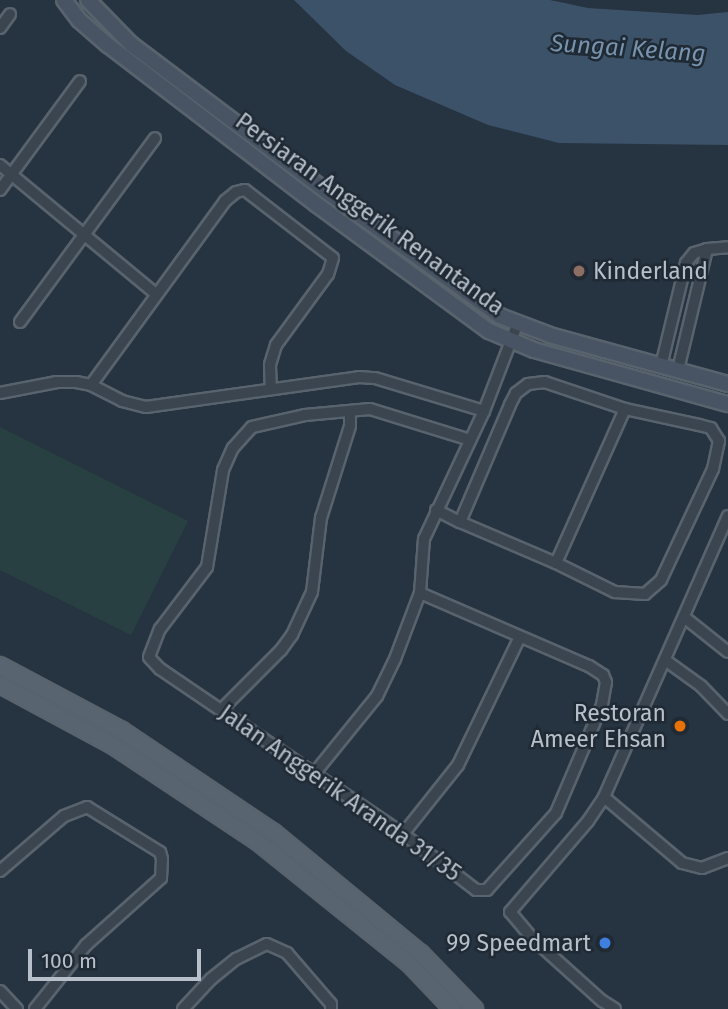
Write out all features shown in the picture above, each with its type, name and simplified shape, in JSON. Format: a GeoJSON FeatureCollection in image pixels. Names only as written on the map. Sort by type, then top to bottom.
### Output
{"type":"FeatureCollection","features":[{"type":"Feature","properties":{"kind":"main road","name":"Persiaran Anggerik Renantanda"},"geometry":{"type":"LineString","coordinates":[[64,0],[79,20],[108,45],[242,149],[447,302],[509,342],[728,404]]}},
{"type":"Feature","properties":{"kind":"main road","name":"Persiaran Anggerik Renantanda"},"geometry":{"type":"LineString","coordinates":[[88,0],[131,44],[475,300],[517,325],[728,384]]}},
{"type":"Feature","properties":{"kind":"main road"},"geometry":{"type":"LineString","coordinates":[[0,664],[122,730],[274,832],[421,953],[475,1009]]}},
{"type":"Feature","properties":{"kind":"main road"},"geometry":{"type":"LineString","coordinates":[[0,685],[113,746],[256,841],[408,963],[452,1009]]}},
{"type":"Feature","properties":{"kind":"street"},"geometry":{"type":"LineString","coordinates":[[0,28],[10,14]]}},
{"type":"Feature","properties":{"kind":"street"},"geometry":{"type":"LineString","coordinates":[[0,190],[80,80]]}},
{"type":"Feature","properties":{"kind":"street"},"geometry":{"type":"LineString","coordinates":[[20,322],[155,138]]}},
{"type":"Feature","properties":{"kind":"street"},"geometry":{"type":"LineString","coordinates":[[0,165],[156,293]]}},
{"type":"Feature","properties":{"kind":"street"},"geometry":{"type":"LineString","coordinates":[[90,385],[225,201],[236,192],[244,190],[333,258],[328,274],[276,345],[270,365],[271,389]]}},
{"type":"Feature","properties":{"kind":"street"},"geometry":{"type":"LineString","coordinates":[[661,366],[686,263],[694,253],[728,247]]}},
{"type":"Feature","properties":{"kind":"street"},"geometry":{"type":"LineString","coordinates":[[678,370],[708,249]]}},
{"type":"Feature","properties":{"kind":"street"},"geometry":{"type":"LineString","coordinates":[[671,323],[689,327]]}},
{"type":"Feature","properties":{"kind":"street"},"geometry":{"type":"LineString","coordinates":[[313,775],[377,696],[395,659],[420,593],[424,539],[484,411],[517,325]]}},
{"type":"Feature","properties":{"kind":"street"},"geometry":{"type":"LineString","coordinates":[[0,393],[57,382],[90,385],[122,401],[146,407],[332,380],[375,378],[484,411]]}},
{"type":"Feature","properties":{"kind":"street"},"geometry":{"type":"LineString","coordinates":[[436,510],[460,522],[556,563],[615,592],[645,594],[662,580],[713,469],[719,441],[711,428],[625,409],[545,382],[522,387],[510,405],[460,522]]}},
{"type":"Feature","properties":{"kind":"street"},"geometry":{"type":"LineString","coordinates":[[556,563],[625,409]]}},
{"type":"Feature","properties":{"kind":"street"},"geometry":{"type":"LineString","coordinates":[[222,709],[281,650],[309,601],[326,494],[350,426],[349,413],[370,410],[470,440]]}},
{"type":"Feature","properties":{"kind":"street","name":"Jalan Anggerik Aranda 31/35"},"geometry":{"type":"LineString","coordinates":[[349,413],[324,412],[267,422],[252,427],[242,435],[223,470],[207,567],[153,640],[149,657],[153,663],[313,775],[403,834],[475,890],[487,890],[556,813],[602,705],[606,682],[603,674],[589,667],[420,593]]}},
{"type":"Feature","properties":{"kind":"street"},"geometry":{"type":"LineString","coordinates":[[615,1009],[601,1001],[514,919],[510,912],[588,821],[604,797],[728,516]]}},
{"type":"Feature","properties":{"kind":"street"},"geometry":{"type":"LineString","coordinates":[[684,617],[728,652]]}},
{"type":"Feature","properties":{"kind":"street"},"geometry":{"type":"LineString","coordinates":[[403,834],[458,765],[520,637]]}},
{"type":"Feature","properties":{"kind":"street"},"geometry":{"type":"LineString","coordinates":[[665,660],[701,686],[728,714]]}},
{"type":"Feature","properties":{"kind":"street"},"geometry":{"type":"LineString","coordinates":[[604,797],[681,863],[702,868],[728,858]]}},
{"type":"Feature","properties":{"kind":"street"},"geometry":{"type":"LineString","coordinates":[[0,871],[64,816],[88,807],[160,852],[162,859],[162,878],[86,945],[35,1009]]}},
{"type":"Feature","properties":{"kind":"street"},"geometry":{"type":"LineString","coordinates":[[183,1009],[211,979],[236,959],[267,944],[287,953],[331,1004],[331,1009]]}},
{"type":"Feature","properties":{"kind":"street"},"geometry":{"type":"LineString","coordinates":[[0,991],[17,1009]]}},
{"type":"Feature","properties":{"kind":"green space"},"geometry":{"type":"Polygon","coordinates":[[[0,427],[188,521],[131,635],[0,570],[0,427]]]}},
{"type":"Feature","properties":{"kind":"water","name":"Sungai Kelang"},"geometry":{"type":"Polygon","coordinates":[[[294,0],[550,0],[588,8],[697,15],[728,12],[728,145],[559,143],[488,125],[395,85],[346,51],[294,0]]]}},
{"type":"Feature","properties":{"kind":"place","name":"Kinderland"},"geometry":{"type":"Point","coordinates":[579,271]}},
{"type":"Feature","properties":{"kind":"place","name":"Restoran Ameer Ehsan"},"geometry":{"type":"Point","coordinates":[680,726]}},
{"type":"Feature","properties":{"kind":"place","name":"99 Speedmart"},"geometry":{"type":"Point","coordinates":[605,943]}}]}
